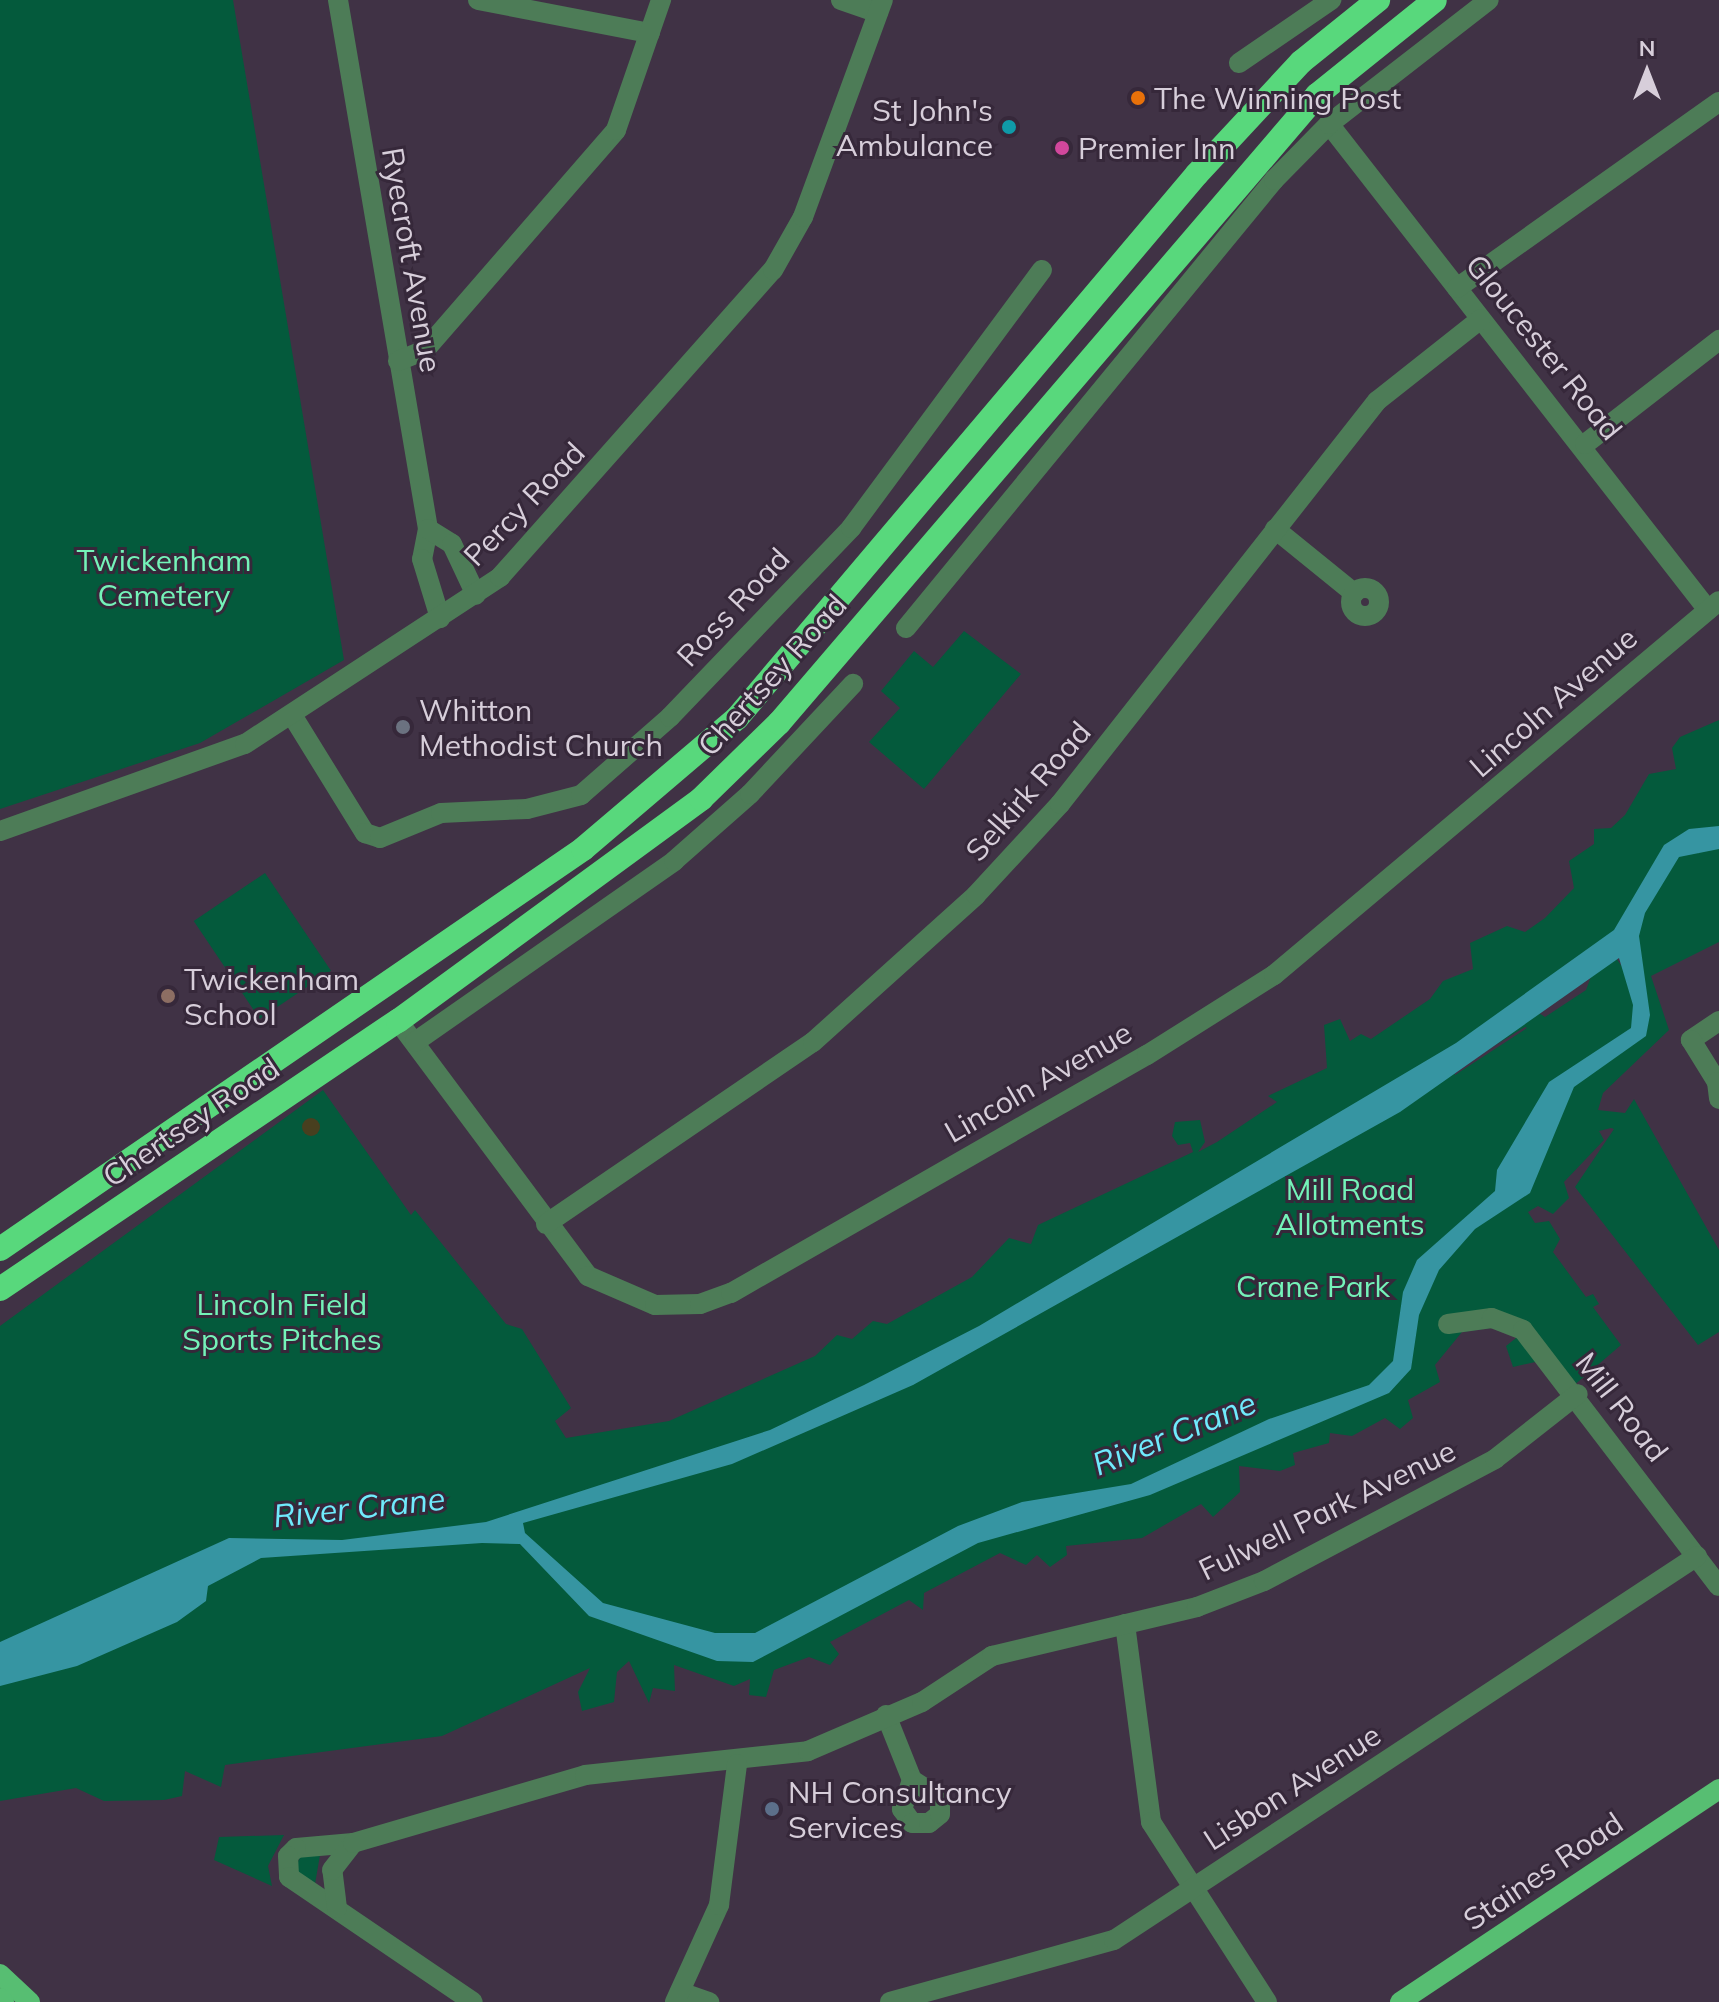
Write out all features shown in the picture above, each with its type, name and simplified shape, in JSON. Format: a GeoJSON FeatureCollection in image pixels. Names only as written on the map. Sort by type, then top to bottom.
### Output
{"type":"FeatureCollection","features":[{"type":"Feature","properties":{"kind":"highway","name":"Chertsey Road"},"geometry":{"type":"LineString","coordinates":[[0,1249],[583,849],[727,727],[1197,174],[1301,62],[1378,0]]}},
{"type":"Feature","properties":{"kind":"highway","name":"Chertsey Road"},"geometry":{"type":"LineString","coordinates":[[0,1289],[398,1021],[701,799],[779,723],[1307,106],[1435,0]]}},
{"type":"Feature","properties":{"kind":"main road","name":"Staines Road"},"geometry":{"type":"LineString","coordinates":[[1400,2002],[1719,1789]]}},
{"type":"Feature","properties":{"kind":"main road"},"geometry":{"type":"LineString","coordinates":[[0,1974],[30,2002]]}},
{"type":"Feature","properties":{"kind":"street","name":"Ryecroft Avenue"},"geometry":{"type":"LineString","coordinates":[[338,0],[428,529],[422,559],[440,618]]}},
{"type":"Feature","properties":{"kind":"street"},"geometry":{"type":"LineString","coordinates":[[478,0],[650,33]]}},
{"type":"Feature","properties":{"kind":"street"},"geometry":{"type":"LineString","coordinates":[[398,361],[425,350],[616,130],[661,0]]}},
{"type":"Feature","properties":{"kind":"street"},"geometry":{"type":"LineString","coordinates":[[841,0],[880,7]]}},
{"type":"Feature","properties":{"kind":"street"},"geometry":{"type":"LineString","coordinates":[[1239,63],[1331,0]]}},
{"type":"Feature","properties":{"kind":"street"},"geometry":{"type":"LineString","coordinates":[[906,628],[1274,180],[1329,124],[1489,0]]}},
{"type":"Feature","properties":{"kind":"street","name":"Percy Road"},"geometry":{"type":"LineString","coordinates":[[0,831],[182,769],[292,715],[476,595],[533,546],[773,270],[803,217],[880,7]]}},
{"type":"Feature","properties":{"kind":"street"},"geometry":{"type":"LineString","coordinates":[[1457,288],[1719,102]]}},
{"type":"Feature","properties":{"kind":"street","name":"Gloucester Road"},"geometry":{"type":"LineString","coordinates":[[1329,124],[1481,319],[1713,606]]}},
{"type":"Feature","properties":{"kind":"street","name":"Ross Road"},"geometry":{"type":"LineString","coordinates":[[292,715],[365,833],[380,838],[441,813],[527,809],[581,795],[670,717],[851,528],[1042,270]]}},
{"type":"Feature","properties":{"kind":"street","name":"Selkirk Road"},"geometry":{"type":"LineString","coordinates":[[546,1224],[813,1042],[976,895],[1060,804],[1377,401],[1481,319]]}},
{"type":"Feature","properties":{"kind":"street"},"geometry":{"type":"LineString","coordinates":[[1585,444],[1719,340]]}},
{"type":"Feature","properties":{"kind":"street"},"geometry":{"type":"LineString","coordinates":[[428,529],[452,544],[476,595]]}},
{"type":"Feature","properties":{"kind":"street"},"geometry":{"type":"LineString","coordinates":[[1275,529],[1354,593]]}},
{"type":"Feature","properties":{"kind":"street","name":"Lincoln Avenue"},"geometry":{"type":"LineString","coordinates":[[398,1021],[546,1224],[588,1276],[620,1295],[655,1305],[700,1304],[731,1293],[1274,975],[1713,606]]}},
{"type":"Feature","properties":{"kind":"street","name":"Chertsey Road"},"geometry":{"type":"LineString","coordinates":[[415,1042],[674,861],[750,794],[853,684]]}},
{"type":"Feature","properties":{"kind":"street"},"geometry":{"type":"LineString","coordinates":[[1718,1087],[1691,1040],[1719,1021]]}},
{"type":"Feature","properties":{"kind":"street","name":"Mill Road"},"geometry":{"type":"LineString","coordinates":[[1448,1324],[1508,1321],[1578,1394],[1719,1586]]}},
{"type":"Feature","properties":{"kind":"street","name":"Fulwell Park Avenue"},"geometry":{"type":"LineString","coordinates":[[473,2002],[289,1877],[288,1856],[296,1848],[353,1843],[585,1775],[665,1763],[737,1764],[808,1751],[922,1702],[992,1656],[1125,1624],[1264,1581],[1495,1459],[1578,1394]]}},
{"type":"Feature","properties":{"kind":"street","name":"Lisbon Avenue"},"geometry":{"type":"LineString","coordinates":[[890,2002],[1114,1940],[1697,1556]]}},
{"type":"Feature","properties":{"kind":"street"},"geometry":{"type":"LineString","coordinates":[[1125,1624],[1143,1795],[1191,1889],[1267,2002]]}},
{"type":"Feature","properties":{"kind":"street"},"geometry":{"type":"LineString","coordinates":[[886,1715],[912,1780]]}},
{"type":"Feature","properties":{"kind":"street"},"geometry":{"type":"LineString","coordinates":[[709,2002],[678,1997],[719,1905],[737,1764]]}},
{"type":"Feature","properties":{"kind":"street"},"geometry":{"type":"LineString","coordinates":[[337,1908],[332,1870],[353,1843]]}},
{"type":"Feature","properties":{"kind":"green space","name":"Twickenham Cemetery"},"geometry":{"type":"Polygon","coordinates":[[[0,0],[233,0],[344,660],[200,743],[0,809],[0,0]]]}},
{"type":"Feature","properties":{"kind":"green space"},"geometry":{"type":"Polygon","coordinates":[[[964,631],[1021,674],[924,789],[869,742],[900,708],[881,691],[914,651],[933,667],[964,631]]]}},
{"type":"Feature","properties":{"kind":"green space"},"geometry":{"type":"Polygon","coordinates":[[[1719,720],[1719,942],[1651,976],[1669,1030],[1603,1093],[1598,1110],[1625,1113],[1634,1099],[1719,1250],[1719,1332],[1698,1345],[1575,1187],[1614,1129],[1599,1131],[1604,1140],[1564,1182],[1569,1198],[1553,1214],[1538,1206],[1528,1212],[1535,1223],[1549,1221],[1560,1239],[1553,1252],[1586,1297],[1593,1294],[1599,1304],[1593,1307],[1621,1345],[1572,1387],[1540,1361],[1513,1367],[1506,1346],[1521,1334],[1511,1325],[1462,1332],[1435,1365],[1440,1382],[1408,1400],[1413,1418],[1400,1429],[1385,1418],[1352,1436],[1330,1433],[1329,1443],[1293,1453],[1295,1465],[1280,1471],[1239,1466],[1240,1492],[1213,1517],[1201,1504],[1142,1538],[1066,1546],[1067,1555],[1050,1567],[1037,1555],[1026,1565],[1000,1553],[924,1593],[923,1610],[909,1600],[830,1642],[839,1654],[830,1665],[809,1657],[774,1670],[766,1697],[749,1695],[750,1679],[734,1686],[674,1665],[675,1691],[653,1688],[649,1703],[629,1661],[617,1672],[614,1702],[582,1711],[578,1692],[590,1668],[442,1736],[225,1765],[221,1787],[185,1771],[182,1796],[164,1800],[104,1801],[76,1788],[0,1801],[0,1326],[323,1090],[411,1215],[415,1210],[506,1324],[522,1329],[571,1408],[555,1421],[566,1438],[669,1421],[815,1356],[837,1335],[852,1339],[873,1321],[887,1324],[972,1277],[1009,1238],[1031,1244],[1038,1225],[1193,1152],[1190,1143],[1178,1145],[1172,1136],[1175,1122],[1200,1120],[1205,1142],[1198,1152],[1217,1142],[1277,1102],[1268,1096],[1327,1068],[1324,1025],[1340,1019],[1350,1041],[1361,1034],[1371,1039],[1430,999],[1443,981],[1473,969],[1470,943],[1507,926],[1525,932],[1545,918],[1574,888],[1569,861],[1594,844],[1594,829],[1611,828],[1625,815],[1649,774],[1676,769],[1672,748],[1680,737],[1719,720]],[[1637,918],[1565,965],[1568,989],[1539,1013],[1545,1017],[1586,990],[1592,974],[1616,958],[1632,981],[1637,918]],[[1527,1028],[1454,1070],[1455,1075],[1527,1028]]]}},
{"type":"Feature","properties":{"kind":"green space"},"geometry":{"type":"Polygon","coordinates":[[[265,873],[331,971],[260,1019],[194,921],[265,873]]]}},
{"type":"Feature","properties":{"kind":"green space"},"geometry":{"type":"Polygon","coordinates":[[[284,1835],[268,1866],[272,1886],[214,1860],[219,1837],[284,1835]]]}},
{"type":"Feature","properties":{"kind":"green space"},"geometry":{"type":"Polygon","coordinates":[[[301,1855],[320,1855],[314,1890],[293,1872],[301,1855]]]}},
{"type":"Feature","properties":{"kind":"sand"},"geometry":{"type":"Polygon","coordinates":[[[307,1118],[315,1118],[320,1127],[318,1134],[307,1136],[302,1131],[302,1123],[307,1118]]]}},
{"type":"Feature","properties":{"kind":"water","name":"River Crane"},"geometry":{"type":"Polygon","coordinates":[[[1719,826],[1719,849],[1679,857],[1645,913],[1639,936],[1650,1015],[1646,1036],[1574,1087],[1530,1193],[1475,1229],[1439,1270],[1419,1315],[1411,1369],[1389,1393],[1150,1495],[978,1543],[753,1662],[717,1661],[589,1616],[520,1544],[482,1543],[261,1558],[208,1586],[206,1601],[177,1622],[77,1666],[0,1686],[0,1642],[229,1538],[342,1540],[486,1522],[770,1430],[864,1385],[979,1326],[1456,1043],[1614,930],[1664,845],[1689,829],[1719,826]],[[1619,958],[1400,1112],[913,1385],[732,1464],[523,1523],[525,1533],[603,1603],[715,1633],[755,1633],[958,1526],[1022,1502],[1131,1484],[1269,1419],[1369,1385],[1393,1361],[1403,1292],[1417,1260],[1495,1191],[1497,1170],[1549,1082],[1631,1028],[1633,1005],[1619,958]]]}},
{"type":"Feature","properties":{"kind":"place","name":"The Winning Post"},"geometry":{"type":"Point","coordinates":[1138,98]}},
{"type":"Feature","properties":{"kind":"place","name":"St John's Ambulance"},"geometry":{"type":"Point","coordinates":[1009,127]}},
{"type":"Feature","properties":{"kind":"place","name":"Premier Inn"},"geometry":{"type":"Point","coordinates":[1062,148]}},
{"type":"Feature","properties":{"kind":"place","name":"Whitton Methodist Church"},"geometry":{"type":"Point","coordinates":[403,727]}},
{"type":"Feature","properties":{"kind":"place","name":"Twickenham School"},"geometry":{"type":"Point","coordinates":[168,996]}},
{"type":"Feature","properties":{"kind":"place","name":"NH Consultancy Services"},"geometry":{"type":"Point","coordinates":[772,1809]}},
{"type":"Feature","properties":{"kind":"park label","name":"Mill Road Allotments"},"geometry":{"type":"Point","coordinates":[1350,1206]}},
{"type":"Feature","properties":{"kind":"park label","name":"Crane Park"},"geometry":{"type":"Point","coordinates":[1313,1286]}},
{"type":"Feature","properties":{"kind":"park label","name":"Lincoln Field Sports Pitches"},"geometry":{"type":"Point","coordinates":[282,1321]}}]}
